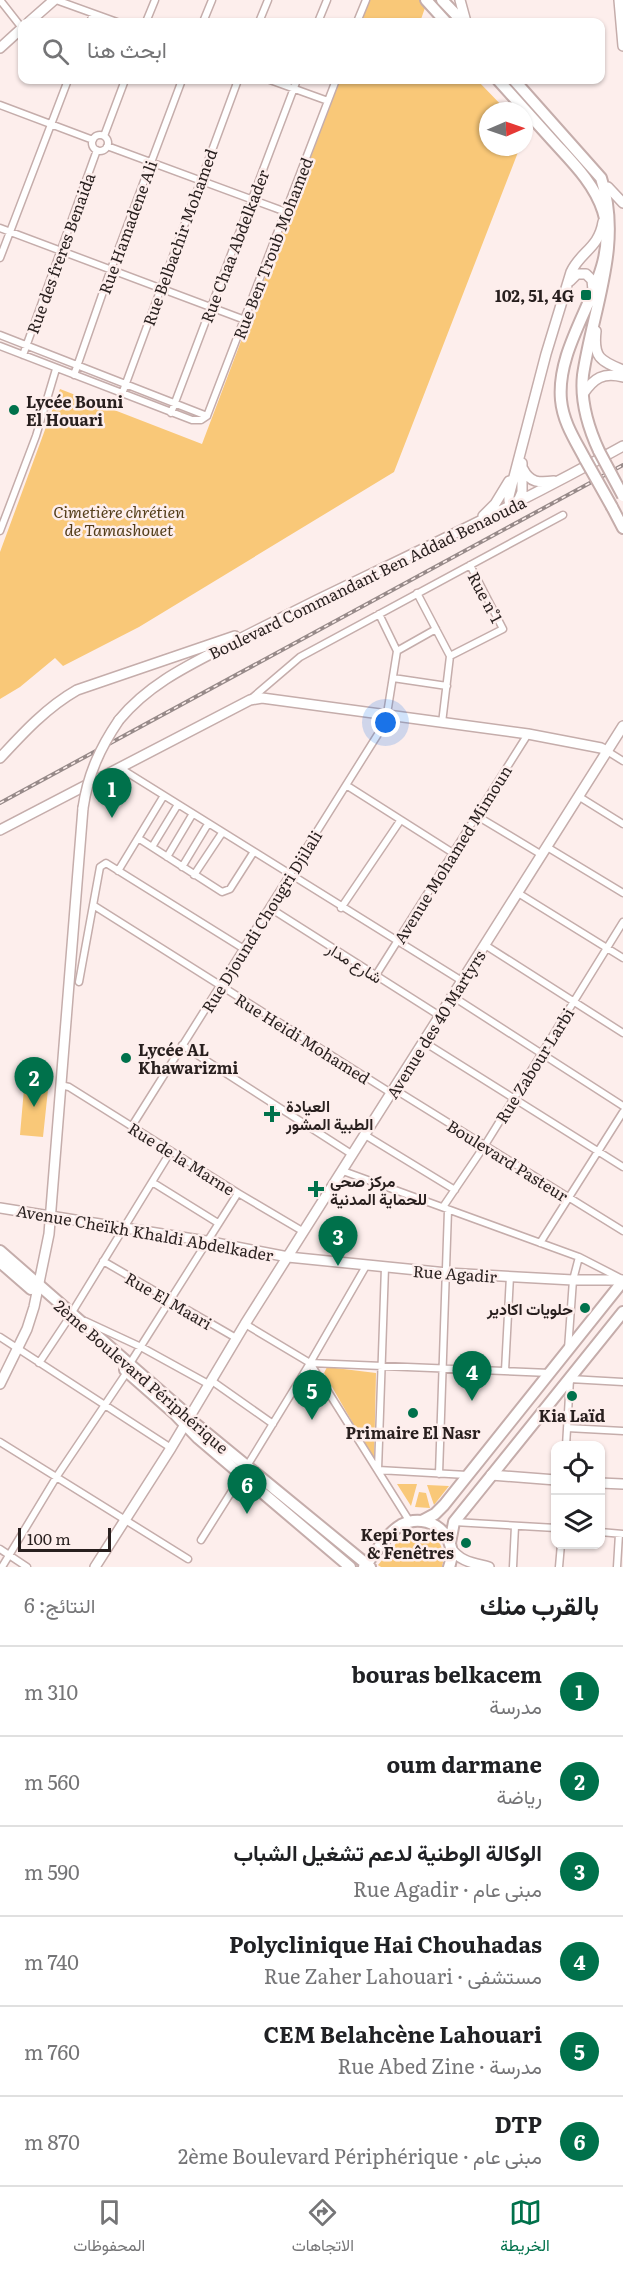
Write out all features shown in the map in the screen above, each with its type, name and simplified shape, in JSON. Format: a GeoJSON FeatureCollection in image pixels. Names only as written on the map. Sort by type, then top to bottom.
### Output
{"type":"FeatureCollection","features":[{"type":"Feature","properties":{"kind":"main road"},"geometry":{"type":"LineString","coordinates":[[426,0],[443,18]]}},
{"type":"Feature","properties":{"kind":"main road"},"geometry":{"type":"LineString","coordinates":[[442,0],[460,18]]}},
{"type":"Feature","properties":{"kind":"main road"},"geometry":{"type":"LineString","coordinates":[[502,84],[580,171],[598,198],[604,214],[608,245],[568,356],[561,386],[561,399],[564,418],[623,528]]}},
{"type":"Feature","properties":{"kind":"main road"},"geometry":{"type":"LineString","coordinates":[[518,84],[608,187],[620,216]]}},
{"type":"Feature","properties":{"kind":"main road"},"geometry":{"type":"LineString","coordinates":[[615,274],[596,330],[584,375],[582,394],[589,426],[599,452],[623,496]]}},
{"type":"Feature","properties":{"kind":"main road","name":"2ème Boulevard Périphérique"},"geometry":{"type":"LineString","coordinates":[[0,1251],[69,1317],[187,1422],[244,1470],[367,1566]]}},
{"type":"Feature","properties":{"kind":"main road","name":"2ème Boulevard Périphérique"},"geometry":{"type":"LineString","coordinates":[[0,1262],[40,1288]]}},
{"type":"Feature","properties":{"kind":"main road"},"geometry":{"type":"LineString","coordinates":[[367,1566],[396,1529],[435,1514],[551,1373],[623,1280]]}},
{"type":"Feature","properties":{"kind":"main road"},"geometry":{"type":"LineString","coordinates":[[449,1567],[454,1522],[623,1312]]}},
{"type":"Feature","properties":{"kind":"main road","name":"2ème Boulevard Périphérique"},"geometry":{"type":"LineString","coordinates":[[244,1470],[350,1567]]}},
{"type":"Feature","properties":{"kind":"main road"},"geometry":{"type":"LineString","coordinates":[[416,1521],[433,1523],[450,1545]]}},
{"type":"Feature","properties":{"kind":"street"},"geometry":{"type":"LineString","coordinates":[[0,0],[18,23]]}},
{"type":"Feature","properties":{"kind":"street"},"geometry":{"type":"LineString","coordinates":[[34,18],[55,0],[105,18]]}},
{"type":"Feature","properties":{"kind":"street"},"geometry":{"type":"LineString","coordinates":[[148,18],[155,0]]}},
{"type":"Feature","properties":{"kind":"street"},"geometry":{"type":"LineString","coordinates":[[205,18],[212,0]]}},
{"type":"Feature","properties":{"kind":"street"},"geometry":{"type":"LineString","coordinates":[[261,18],[268,0]]}},
{"type":"Feature","properties":{"kind":"street"},"geometry":{"type":"LineString","coordinates":[[320,18],[327,0]]}},
{"type":"Feature","properties":{"kind":"street"},"geometry":{"type":"LineString","coordinates":[[359,18],[366,0]]}},
{"type":"Feature","properties":{"kind":"street"},"geometry":{"type":"LineString","coordinates":[[460,0],[463,18]]}},
{"type":"Feature","properties":{"kind":"street"},"geometry":{"type":"LineString","coordinates":[[619,0],[623,46]]}},
{"type":"Feature","properties":{"kind":"street"},"geometry":{"type":"LineString","coordinates":[[92,18],[93,14]]}},
{"type":"Feature","properties":{"kind":"street"},"geometry":{"type":"LineString","coordinates":[[0,48],[18,32]]}},
{"type":"Feature","properties":{"kind":"street"},"geometry":{"type":"LineString","coordinates":[[0,258],[66,84]]}},
{"type":"Feature","properties":{"kind":"street"},"geometry":{"type":"LineString","coordinates":[[104,136],[124,84]]}},
{"type":"Feature","properties":{"kind":"street","name":"Rue Hamadene Ali"},"geometry":{"type":"LineString","coordinates":[[74,375],[180,84]]}},
{"type":"Feature","properties":{"kind":"street","name":"Rue Belbachir Mohamed"},"geometry":{"type":"LineString","coordinates":[[122,394],[236,84]]}},
{"type":"Feature","properties":{"kind":"street"},"geometry":{"type":"LineString","coordinates":[[282,84],[328,101]]}},
{"type":"Feature","properties":{"kind":"street","name":"Rue Chaa Abdelkader"},"geometry":{"type":"LineString","coordinates":[[171,413],[296,84]]}},
{"type":"Feature","properties":{"kind":"street","name":"Rue Ben Troub Mohamed"},"geometry":{"type":"LineString","coordinates":[[207,416],[334,84]]}},
{"type":"Feature","properties":{"kind":"street"},"geometry":{"type":"LineString","coordinates":[[0,105],[93,140]]}},
{"type":"Feature","properties":{"kind":"street"},"geometry":{"type":"LineString","coordinates":[[97,136],[104,136],[108,142],[107,146],[104,150],[97,150],[93,146],[93,140],[97,136]]}},
{"type":"Feature","properties":{"kind":"street"},"geometry":{"type":"LineString","coordinates":[[107,146],[286,212]]}},
{"type":"Feature","properties":{"kind":"street","name":"Rue des freres Benaida"},"geometry":{"type":"LineString","coordinates":[[22,355],[97,150]]}},
{"type":"Feature","properties":{"kind":"street"},"geometry":{"type":"LineString","coordinates":[[608,187],[616,192],[623,192]]}},
{"type":"Feature","properties":{"kind":"street"},"geometry":{"type":"LineString","coordinates":[[608,187],[623,203]]}},
{"type":"Feature","properties":{"kind":"street"},"geometry":{"type":"LineString","coordinates":[[521,452],[522,492],[514,505],[510,503],[508,496],[546,354],[573,267],[592,248],[599,237],[604,214]]}},
{"type":"Feature","properties":{"kind":"street"},"geometry":{"type":"LineString","coordinates":[[0,228],[245,320]]}},
{"type":"Feature","properties":{"kind":"street"},"geometry":{"type":"LineString","coordinates":[[568,283],[577,274],[586,274],[592,280],[593,290]]}},
{"type":"Feature","properties":{"kind":"street"},"geometry":{"type":"LineString","coordinates":[[596,330],[595,347],[598,356],[623,370]]}},
{"type":"Feature","properties":{"kind":"street"},"geometry":{"type":"LineString","coordinates":[[0,335],[207,416]]}},
{"type":"Feature","properties":{"kind":"street"},"geometry":{"type":"LineString","coordinates":[[0,346],[171,413],[192,420],[201,420],[207,416]]}},
{"type":"Feature","properties":{"kind":"street"},"geometry":{"type":"LineString","coordinates":[[0,531],[36,436],[56,369]]}},
{"type":"Feature","properties":{"kind":"street"},"geometry":{"type":"LineString","coordinates":[[582,394],[596,377],[623,376]]}},
{"type":"Feature","properties":{"kind":"street","name":"Boulevard Commandant Ben Addad Benaouda"},"geometry":{"type":"LineString","coordinates":[[60,1085],[83,808],[91,768],[106,738],[133,702],[157,684],[264,627],[514,505],[623,446]]}},
{"type":"Feature","properties":{"kind":"street"},"geometry":{"type":"LineString","coordinates":[[477,522],[500,496],[521,452]]}},
{"type":"Feature","properties":{"kind":"street"},"geometry":{"type":"LineString","coordinates":[[522,463],[526,475],[534,481],[564,479]]}},
{"type":"Feature","properties":{"kind":"street"},"geometry":{"type":"LineString","coordinates":[[0,830],[250,700],[300,657],[563,515]]}},
{"type":"Feature","properties":{"kind":"street","name":"Rue n°1"},"geometry":{"type":"LineString","coordinates":[[450,656],[503,628],[470,565]]}},
{"type":"Feature","properties":{"kind":"street"},"geometry":{"type":"LineString","coordinates":[[417,593],[450,656],[442,723]]}},
{"type":"Feature","properties":{"kind":"street"},"geometry":{"type":"LineString","coordinates":[[379,614],[397,651],[389,715]]}},
{"type":"Feature","properties":{"kind":"street"},"geometry":{"type":"LineString","coordinates":[[0,758],[60,699],[77,690],[264,627]]}},
{"type":"Feature","properties":{"kind":"street"},"geometry":{"type":"LineString","coordinates":[[397,651],[436,629]]}},
{"type":"Feature","properties":{"kind":"street"},"geometry":{"type":"LineString","coordinates":[[393,678],[447,686]]}},
{"type":"Feature","properties":{"kind":"street"},"geometry":{"type":"LineString","coordinates":[[250,700],[262,698],[528,734],[601,748],[623,761]]}},
{"type":"Feature","properties":{"kind":"street","name":"Rue Djoundi Chougri Djilali"},"geometry":{"type":"LineString","coordinates":[[132,1126],[389,715]]}},
{"type":"Feature","properties":{"kind":"street","name":"Avenue des 40 Martyrs"},"geometry":{"type":"LineString","coordinates":[[95,1567],[171,1448],[236,1338],[623,726]]}},
{"type":"Feature","properties":{"kind":"street","name":"Avenue Mohamed Mimoun"},"geometry":{"type":"LineString","coordinates":[[375,975],[528,734]]}},
{"type":"Feature","properties":{"kind":"street"},"geometry":{"type":"LineString","coordinates":[[0,748],[13,744]]}},
{"type":"Feature","properties":{"kind":"street"},"geometry":{"type":"LineString","coordinates":[[120,768],[177,806],[462,981]]}},
{"type":"Feature","properties":{"kind":"street"},"geometry":{"type":"LineString","coordinates":[[346,785],[453,853]]}},
{"type":"Feature","properties":{"kind":"street"},"geometry":{"type":"LineString","coordinates":[[578,796],[623,824]]}},
{"type":"Feature","properties":{"kind":"street"},"geometry":{"type":"LineString","coordinates":[[118,871],[163,797]]}},
{"type":"Feature","properties":{"kind":"street"},"geometry":{"type":"LineString","coordinates":[[152,848],[177,806]]}},
{"type":"Feature","properties":{"kind":"street"},"geometry":{"type":"LineString","coordinates":[[167,857],[192,815]]}},
{"type":"Feature","properties":{"kind":"street"},"geometry":{"type":"LineString","coordinates":[[477,816],[623,893]]}},
{"type":"Feature","properties":{"kind":"street"},"geometry":{"type":"LineString","coordinates":[[341,908],[400,821]]}},
{"type":"Feature","properties":{"kind":"street"},"geometry":{"type":"LineString","coordinates":[[182,867],[208,824]]}},
{"type":"Feature","properties":{"kind":"street"},"geometry":{"type":"LineString","coordinates":[[194,875],[222,832]]}},
{"type":"Feature","properties":{"kind":"street"},"geometry":{"type":"LineString","coordinates":[[138,838],[217,890],[225,891],[232,886],[253,853]]}},
{"type":"Feature","properties":{"kind":"street"},"geometry":{"type":"LineString","coordinates":[[79,982],[100,867],[106,863],[244,949]]}},
{"type":"Feature","properties":{"kind":"street"},"geometry":{"type":"LineString","coordinates":[[518,893],[623,958]]}},
{"type":"Feature","properties":{"kind":"street","name":"Rue Heidi Mohamed"},"geometry":{"type":"LineString","coordinates":[[93,905],[392,1091]]}},
{"type":"Feature","properties":{"kind":"street","name":"شارع مدار"},"geometry":{"type":"LineString","coordinates":[[270,908],[440,1016]]}},
{"type":"Feature","properties":{"kind":"street","name":"Rue Zabour Larbi"},"geometry":{"type":"LineString","coordinates":[[446,1208],[455,1190],[623,922]]}},
{"type":"Feature","properties":{"kind":"street"},"geometry":{"type":"LineString","coordinates":[[485,945],[623,1033]]}},
{"type":"Feature","properties":{"kind":"street"},"geometry":{"type":"LineString","coordinates":[[452,996],[623,1106]]}},
{"type":"Feature","properties":{"kind":"street"},"geometry":{"type":"LineString","coordinates":[[424,1042],[623,1167]]}},
{"type":"Feature","properties":{"kind":"street"},"geometry":{"type":"LineString","coordinates":[[182,1045],[353,1155]]}},
{"type":"Feature","properties":{"kind":"street"},"geometry":{"type":"LineString","coordinates":[[0,1390],[19,1350],[40,1288],[51,1215],[60,1085]]}},
{"type":"Feature","properties":{"kind":"street","name":"Rue de la Marne"},"geometry":{"type":"LineString","coordinates":[[60,1085],[69,1087],[304,1232]]}},
{"type":"Feature","properties":{"kind":"street","name":"Boulevard Pasteur"},"geometry":{"type":"LineString","coordinates":[[392,1091],[485,1145],[623,1231]]}},
{"type":"Feature","properties":{"kind":"street"},"geometry":{"type":"LineString","coordinates":[[540,1243],[623,1112]]}},
{"type":"Feature","properties":{"kind":"street"},"geometry":{"type":"LineString","coordinates":[[365,1135],[455,1190]]}},
{"type":"Feature","properties":{"kind":"street"},"geometry":{"type":"LineString","coordinates":[[39,1363],[171,1151]]}},
{"type":"Feature","properties":{"kind":"street"},"geometry":{"type":"LineString","coordinates":[[343,1171],[579,1257],[623,1280]]}},
{"type":"Feature","properties":{"kind":"street"},"geometry":{"type":"LineString","coordinates":[[152,1182],[218,1223]]}},
{"type":"Feature","properties":{"kind":"street"},"geometry":{"type":"LineString","coordinates":[[2,1567],[57,1476],[238,1193]]}},
{"type":"Feature","properties":{"kind":"street"},"geometry":{"type":"LineString","coordinates":[[439,1474],[447,1273],[446,1208]]}},
{"type":"Feature","properties":{"kind":"street","name":"Avenue Cheïkh Khaldi Abdelkader"},"geometry":{"type":"LineString","coordinates":[[1,1209],[51,1215],[288,1257]]}},
{"type":"Feature","properties":{"kind":"street","name":"Rue Agadir"},"geometry":{"type":"LineString","coordinates":[[288,1257],[447,1273],[573,1280],[623,1280]]}},
{"type":"Feature","properties":{"kind":"street"},"geometry":{"type":"LineString","coordinates":[[567,1352],[573,1280],[579,1257]]}},
{"type":"Feature","properties":{"kind":"street","name":"Rue El Maari"},"geometry":{"type":"LineString","coordinates":[[103,1261],[236,1338]]}},
{"type":"Feature","properties":{"kind":"street"},"geometry":{"type":"LineString","coordinates":[[201,1540],[310,1363],[366,1266]]}},
{"type":"Feature","properties":{"kind":"street"},"geometry":{"type":"LineString","coordinates":[[378,1470],[385,1267]]}},
{"type":"Feature","properties":{"kind":"street"},"geometry":{"type":"LineString","coordinates":[[505,1371],[510,1276]]}},
{"type":"Feature","properties":{"kind":"street"},"geometry":{"type":"LineString","coordinates":[[69,1317],[141,1347],[211,1383],[273,1424]]}},
{"type":"Feature","properties":{"kind":"street"},"geometry":{"type":"LineString","coordinates":[[245,1324],[310,1363],[378,1470],[416,1521]]}},
{"type":"Feature","properties":{"kind":"street"},"geometry":{"type":"LineString","coordinates":[[0,1337],[171,1448]]}},
{"type":"Feature","properties":{"kind":"street"},"geometry":{"type":"LineString","coordinates":[[0,1384],[19,1350]]}},
{"type":"Feature","properties":{"kind":"street"},"geometry":{"type":"LineString","coordinates":[[310,1363],[551,1373]]}},
{"type":"Feature","properties":{"kind":"street"},"geometry":{"type":"LineString","coordinates":[[566,1441],[570,1379],[623,1382]]}},
{"type":"Feature","properties":{"kind":"street"},"geometry":{"type":"LineString","coordinates":[[567,1428],[623,1431]]}},
{"type":"Feature","properties":{"kind":"street"},"geometry":{"type":"LineString","coordinates":[[0,1442],[188,1559]]}},
{"type":"Feature","properties":{"kind":"street"},"geometry":{"type":"LineString","coordinates":[[378,1470],[467,1475]]}},
{"type":"Feature","properties":{"kind":"street"},"geometry":{"type":"LineString","coordinates":[[490,1475],[551,1480]]}},
{"type":"Feature","properties":{"kind":"street"},"geometry":{"type":"LineString","coordinates":[[605,1483],[623,1484]]}},
{"type":"Feature","properties":{"kind":"street"},"geometry":{"type":"LineString","coordinates":[[454,1522],[551,1528]]}},
{"type":"Feature","properties":{"kind":"street"},"geometry":{"type":"LineString","coordinates":[[513,1567],[515,1526]]}},
{"type":"Feature","properties":{"kind":"street"},"geometry":{"type":"LineString","coordinates":[[605,1532],[621,1534],[617,1567]]}},
{"type":"Feature","properties":{"kind":"street"},"geometry":{"type":"LineString","coordinates":[[450,1545],[457,1557],[462,1560],[489,1567]]}},
{"type":"Feature","properties":{"kind":"street"},"geometry":{"type":"LineString","coordinates":[[0,1549],[27,1567]]}},
{"type":"Feature","properties":{"kind":"street"},"geometry":{"type":"LineString","coordinates":[[559,1567],[561,1549]]}},
{"type":"Feature","properties":{"kind":"green space"},"geometry":{"type":"Polygon","coordinates":[[[370,0],[421,0],[426,5],[421,18],[363,18],[370,0]]]}},
{"type":"Feature","properties":{"kind":"green space","name":"Cimetière chrétien de Tamashouet"},"geometry":{"type":"Polygon","coordinates":[[[338,84],[481,84],[498,102],[479,102],[479,156],[517,156],[394,472],[139,627],[63,666],[55,658],[20,687],[0,699],[0,552],[60,389],[202,444],[338,84]]]}},
{"type":"Feature","properties":{"kind":"green space"},"geometry":{"type":"Polygon","coordinates":[[[25,1077],[49,1080],[43,1137],[20,1135],[25,1077]]]}},
{"type":"Feature","properties":{"kind":"green space"},"geometry":{"type":"Polygon","coordinates":[[[327,1367],[376,1373],[374,1460],[324,1373],[327,1367]]]}},
{"type":"Feature","properties":{"kind":"green space"},"geometry":{"type":"Polygon","coordinates":[[[397,1484],[417,1484],[411,1506],[397,1484]]]}},
{"type":"Feature","properties":{"kind":"green space"},"geometry":{"type":"Polygon","coordinates":[[[427,1485],[449,1486],[434,1505],[427,1485]]]}},
{"type":"Feature","properties":{"kind":"green space"},"geometry":{"type":"Polygon","coordinates":[[[419,1492],[426,1493],[430,1508],[415,1507],[419,1492]]]}},
{"type":"Feature","properties":{"kind":"green space"},"geometry":{"type":"Polygon","coordinates":[[[419,1530],[436,1538],[442,1548],[442,1567],[381,1567],[378,1565],[403,1535],[419,1530]]]}},
{"type":"Feature","properties":{"kind":"railway"},"geometry":{"type":"LineString","coordinates":[[0,803],[623,465]]}},
{"type":"Feature","properties":{"kind":"place","name":"102, 51, 4G"},"geometry":{"type":"Point","coordinates":[586,295]}},
{"type":"Feature","properties":{"kind":"place","name":"Lycée Bouni El Houari"},"geometry":{"type":"Point","coordinates":[14,410]}},
{"type":"Feature","properties":{"kind":"place","name":"bouras belkacem"},"geometry":{"type":"Point","coordinates":[112,818]}},
{"type":"Feature","properties":{"kind":"place","name":"Lycée AL Khawarizmi"},"geometry":{"type":"Point","coordinates":[126,1058]}},
{"type":"Feature","properties":{"kind":"place","name":"oum darmane"},"geometry":{"type":"Point","coordinates":[34,1107]}},
{"type":"Feature","properties":{"kind":"place","name":"العيادة الطبية المشور"},"geometry":{"type":"Point","coordinates":[272,1114]}},
{"type":"Feature","properties":{"kind":"place","name":"مركز صحي للحماية المدنية"},"geometry":{"type":"Point","coordinates":[316,1189]}},
{"type":"Feature","properties":{"kind":"place","name":"الوكالة الوطنية لدعم تشغيل الشباب"},"geometry":{"type":"Point","coordinates":[338,1266]}},
{"type":"Feature","properties":{"kind":"place","name":"حلويات اكادير"},"geometry":{"type":"Point","coordinates":[585,1308]}},
{"type":"Feature","properties":{"kind":"place","name":"Kia Laïd"},"geometry":{"type":"Point","coordinates":[572,1396]}},
{"type":"Feature","properties":{"kind":"place","name":"Polyclinique Hai Chouhadas"},"geometry":{"type":"Point","coordinates":[472,1401]}},
{"type":"Feature","properties":{"kind":"place","name":"Primaire El Nasr"},"geometry":{"type":"Point","coordinates":[413,1413]}},
{"type":"Feature","properties":{"kind":"place","name":"CEM Belahcène Lahouari"},"geometry":{"type":"Point","coordinates":[312,1420]}},
{"type":"Feature","properties":{"kind":"place","name":"DTP"},"geometry":{"type":"Point","coordinates":[247,1514]}},
{"type":"Feature","properties":{"kind":"place","name":"Kepi Portes & Fenêtres"},"geometry":{"type":"Point","coordinates":[466,1543]}}]}
